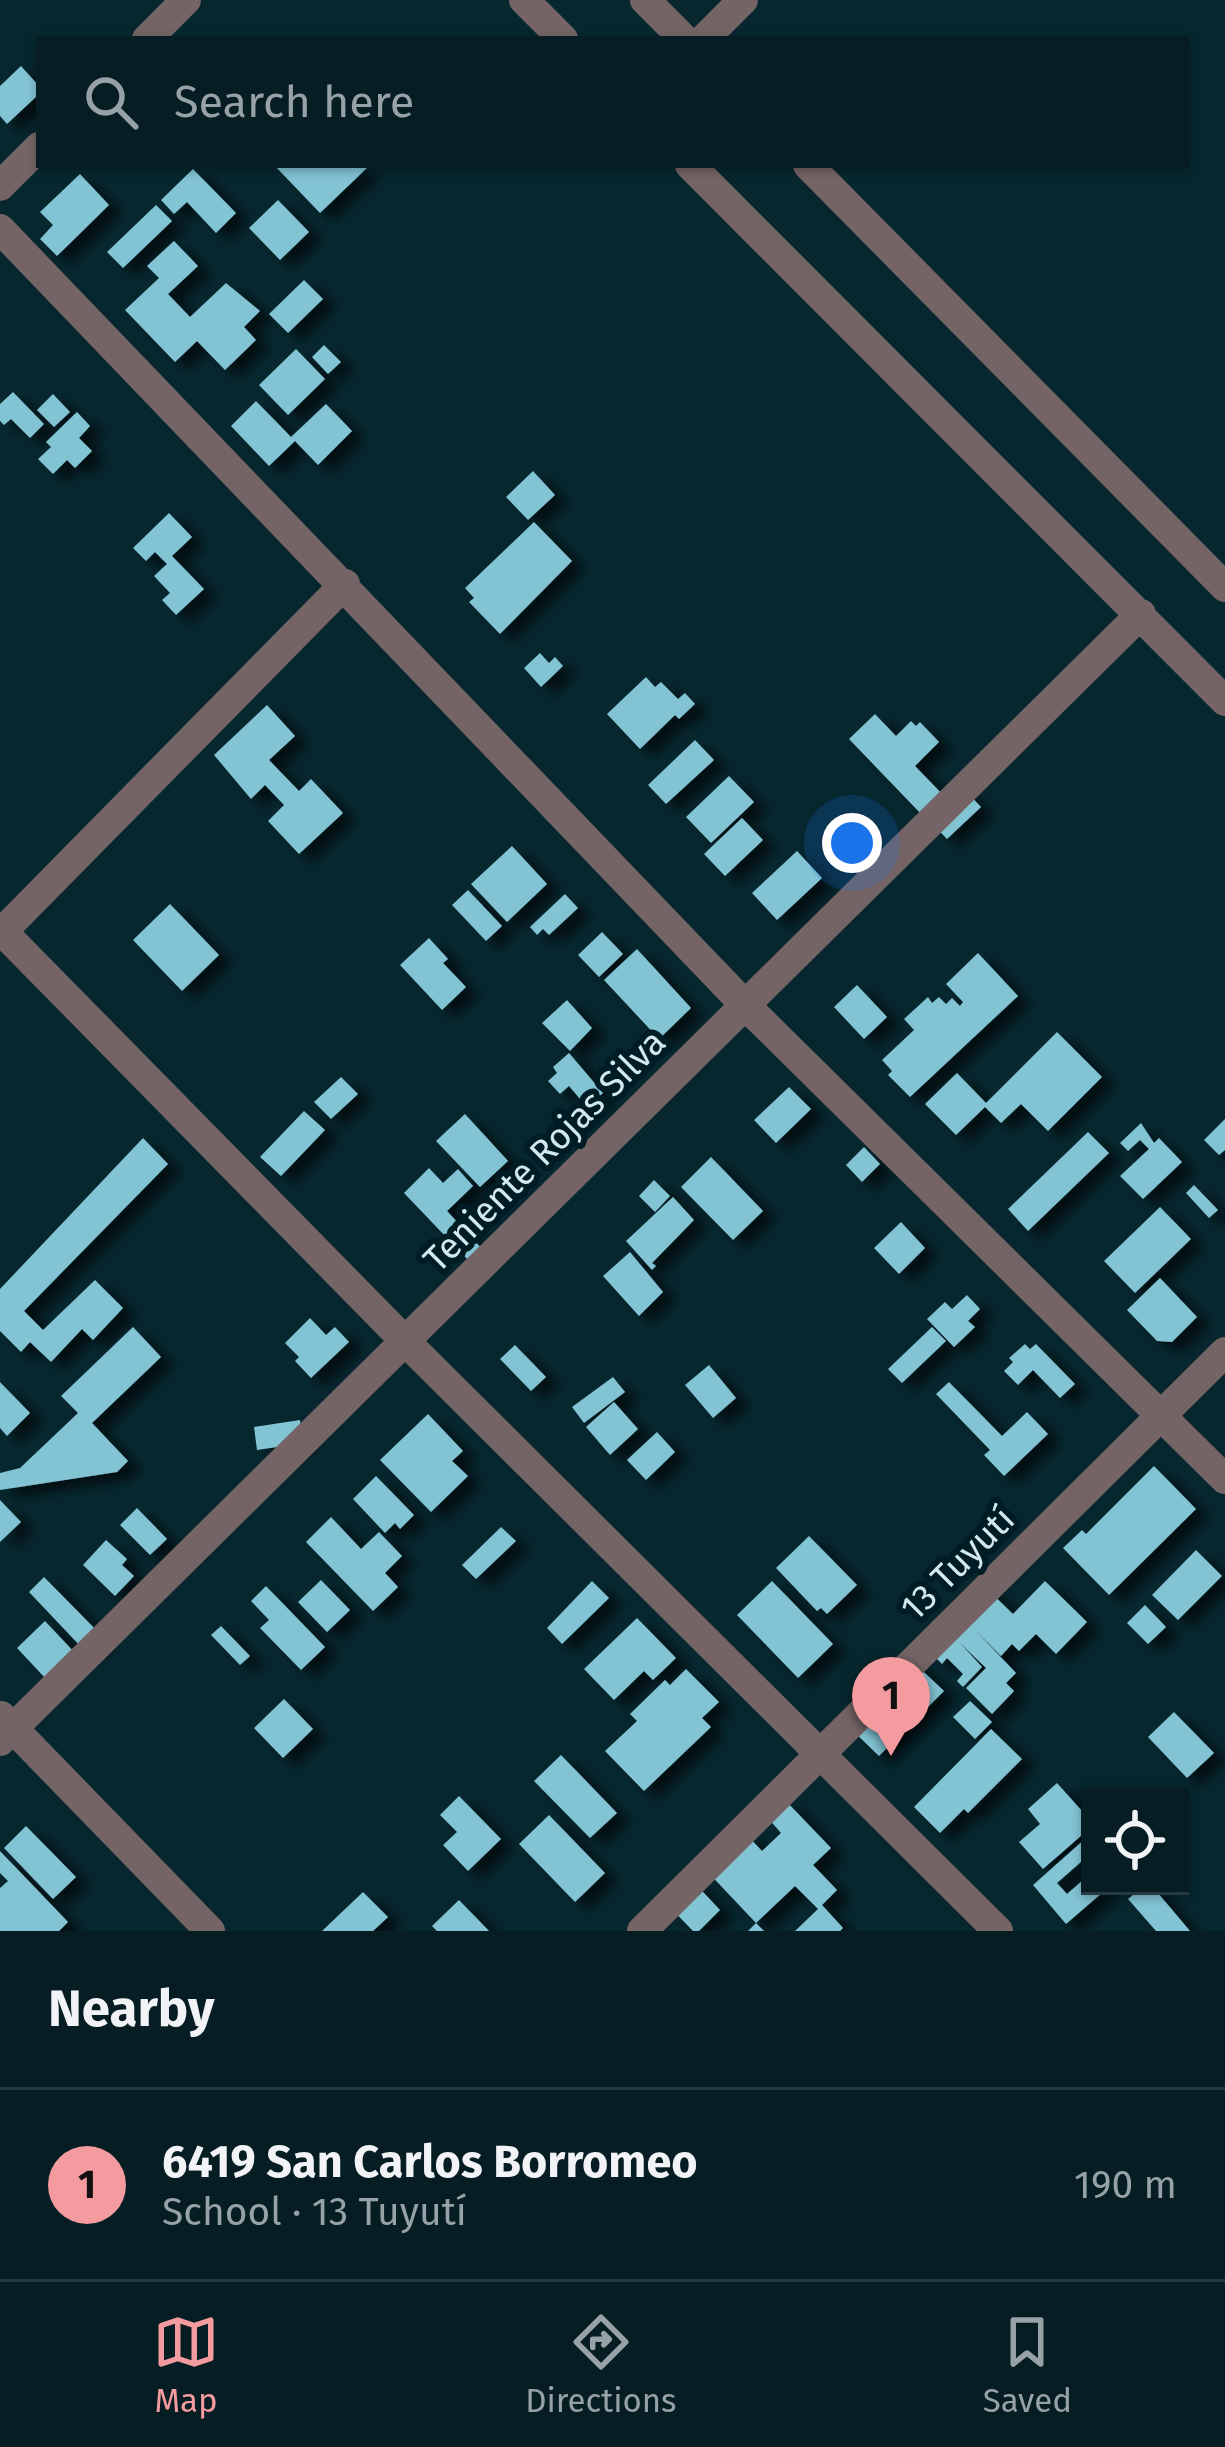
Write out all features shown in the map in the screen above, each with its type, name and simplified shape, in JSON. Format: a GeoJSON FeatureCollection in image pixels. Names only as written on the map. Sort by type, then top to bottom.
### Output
{"type":"FeatureCollection","features":[{"type":"Feature","properties":{"kind":"street"},"geometry":{"type":"LineString","coordinates":[[150,36],[186,0]]}},
{"type":"Feature","properties":{"kind":"street"},"geometry":{"type":"LineString","coordinates":[[524,0],[560,36]]}},
{"type":"Feature","properties":{"kind":"street"},"geometry":{"type":"LineString","coordinates":[[645,0],[681,36]]}},
{"type":"Feature","properties":{"kind":"street"},"geometry":{"type":"LineString","coordinates":[[707,36],[743,0]]}},
{"type":"Feature","properties":{"kind":"street"},"geometry":{"type":"LineString","coordinates":[[0,186],[36,150]]}},
{"type":"Feature","properties":{"kind":"street"},"geometry":{"type":"LineString","coordinates":[[693,168],[1225,701]]}},
{"type":"Feature","properties":{"kind":"street"},"geometry":{"type":"LineString","coordinates":[[811,168],[1225,587]]}},
{"type":"Feature","properties":{"kind":"street"},"geometry":{"type":"LineString","coordinates":[[0,229],[745,1005],[1225,1479]]}},
{"type":"Feature","properties":{"kind":"street"},"geometry":{"type":"LineString","coordinates":[[345,584],[1,932],[998,1931]]}},
{"type":"Feature","properties":{"kind":"street","name":"Teniente Rojas Silva"},"geometry":{"type":"LineString","coordinates":[[4,1728],[407,1342],[1142,614]]}},
{"type":"Feature","properties":{"kind":"street","name":"13 Tuyutí"},"geometry":{"type":"LineString","coordinates":[[642,1931],[1225,1352]]}},
{"type":"Feature","properties":{"kind":"street"},"geometry":{"type":"LineString","coordinates":[[4,1728],[210,1931]]}},
{"type":"Feature","properties":{"kind":"building"},"geometry":{"type":"Polygon","coordinates":[[[21,66],[36,83],[36,97],[7,124],[0,116],[0,86],[21,66]]]}},
{"type":"Feature","properties":{"kind":"building"},"geometry":{"type":"Polygon","coordinates":[[[277,168],[367,168],[320,213],[277,168]]]}},
{"type":"Feature","properties":{"kind":"building"},"geometry":{"type":"Polygon","coordinates":[[[193,169],[236,213],[216,233],[187,202],[174,214],[161,200],[193,169]]]}},
{"type":"Feature","properties":{"kind":"building"},"geometry":{"type":"Polygon","coordinates":[[[80,174],[109,205],[57,256],[40,239],[53,225],[40,212],[80,174]]]}},
{"type":"Feature","properties":{"kind":"building"},"geometry":{"type":"Polygon","coordinates":[[[278,200],[309,232],[280,260],[249,228],[278,200]]]}},
{"type":"Feature","properties":{"kind":"building"},"geometry":{"type":"Polygon","coordinates":[[[156,205],[172,221],[123,268],[107,252],[156,205]]]}},
{"type":"Feature","properties":{"kind":"building"},"geometry":{"type":"Polygon","coordinates":[[[174,241],[198,266],[168,294],[190,317],[226,283],[260,311],[244,327],[256,340],[225,370],[197,341],[175,362],[125,310],[159,278],[147,266],[174,241]]]}},
{"type":"Feature","properties":{"kind":"building"},"geometry":{"type":"Polygon","coordinates":[[[304,280],[323,299],[288,333],[269,314],[304,280]]]}},
{"type":"Feature","properties":{"kind":"building"},"geometry":{"type":"Polygon","coordinates":[[[324,345],[341,362],[328,374],[312,357],[324,345]]]}},
{"type":"Feature","properties":{"kind":"building"},"geometry":{"type":"Polygon","coordinates":[[[296,349],[325,379],[288,415],[259,385],[296,349]]]}},
{"type":"Feature","properties":{"kind":"building"},"geometry":{"type":"Polygon","coordinates":[[[13,392],[44,424],[30,438],[11,419],[4,425],[0,421],[0,404],[13,392]]]}},
{"type":"Feature","properties":{"kind":"building"},"geometry":{"type":"Polygon","coordinates":[[[53,394],[70,412],[54,427],[37,410],[53,394]]]}},
{"type":"Feature","properties":{"kind":"building"},"geometry":{"type":"Polygon","coordinates":[[[256,401],[291,437],[326,404],[352,431],[318,465],[295,441],[269,466],[231,426],[256,401]]]}},
{"type":"Feature","properties":{"kind":"building"},"geometry":{"type":"Polygon","coordinates":[[[77,412],[90,426],[79,438],[92,451],[75,468],[67,460],[53,474],[38,459],[51,447],[46,442],[77,412]]]}},
{"type":"Feature","properties":{"kind":"building"},"geometry":{"type":"Polygon","coordinates":[[[533,471],[555,495],[528,520],[506,497],[533,471]]]}},
{"type":"Feature","properties":{"kind":"building"},"geometry":{"type":"Polygon","coordinates":[[[169,513],[192,537],[172,556],[204,589],[176,615],[162,600],[170,593],[154,576],[167,564],[155,552],[146,561],[133,548],[169,513]]]}},
{"type":"Feature","properties":{"kind":"building"},"geometry":{"type":"Polygon","coordinates":[[[534,522],[572,561],[500,634],[469,602],[474,598],[465,588],[534,522]]]}},
{"type":"Feature","properties":{"kind":"building"},"geometry":{"type":"Polygon","coordinates":[[[540,653],[549,663],[555,657],[563,666],[541,687],[524,668],[540,653]]]}},
{"type":"Feature","properties":{"kind":"building"},"geometry":{"type":"Polygon","coordinates":[[[646,677],[655,687],[661,682],[678,699],[685,693],[695,704],[679,719],[675,715],[640,749],[607,714],[646,677]]]}},
{"type":"Feature","properties":{"kind":"building"},"geometry":{"type":"Polygon","coordinates":[[[267,705],[295,736],[269,760],[299,791],[311,779],[343,813],[299,854],[268,821],[284,805],[265,785],[251,799],[214,755],[267,705]]]}},
{"type":"Feature","properties":{"kind":"building"},"geometry":{"type":"Polygon","coordinates":[[[875,714],[896,736],[911,721],[916,726],[920,722],[939,742],[915,766],[945,797],[924,817],[849,739],[875,714]]]}},
{"type":"Feature","properties":{"kind":"building"},"geometry":{"type":"Polygon","coordinates":[[[695,740],[714,760],[666,804],[648,785],[695,740]]]}},
{"type":"Feature","properties":{"kind":"building"},"geometry":{"type":"Polygon","coordinates":[[[729,776],[754,802],[711,843],[686,817],[729,776]]]}},
{"type":"Feature","properties":{"kind":"building"},"geometry":{"type":"Polygon","coordinates":[[[962,787],[981,807],[947,839],[928,819],[962,787]]]}},
{"type":"Feature","properties":{"kind":"building"},"geometry":{"type":"Polygon","coordinates":[[[742,818],[763,840],[725,876],[704,854],[742,818]]]}},
{"type":"Feature","properties":{"kind":"building"},"geometry":{"type":"Polygon","coordinates":[[[512,846],[547,884],[507,922],[471,884],[512,846]]]}},
{"type":"Feature","properties":{"kind":"building"},"geometry":{"type":"Polygon","coordinates":[[[797,851],[822,878],[777,920],[752,893],[797,851]]]}},
{"type":"Feature","properties":{"kind":"building"},"geometry":{"type":"Polygon","coordinates":[[[468,890],[502,926],[486,941],[452,905],[468,890]]]}},
{"type":"Feature","properties":{"kind":"building"},"geometry":{"type":"Polygon","coordinates":[[[565,894],[578,908],[549,935],[543,929],[537,935],[530,927],[565,894]]]}},
{"type":"Feature","properties":{"kind":"building"},"geometry":{"type":"Polygon","coordinates":[[[170,904],[219,955],[182,991],[133,940],[170,904]]]}},
{"type":"Feature","properties":{"kind":"building"},"geometry":{"type":"Polygon","coordinates":[[[602,932],[623,954],[599,977],[578,955],[602,932]]]}},
{"type":"Feature","properties":{"kind":"building"},"geometry":{"type":"Polygon","coordinates":[[[429,938],[448,959],[443,963],[466,987],[442,1010],[400,965],[429,938]]]}},
{"type":"Feature","properties":{"kind":"building"},"geometry":{"type":"Polygon","coordinates":[[[637,949],[691,1008],[659,1039],[604,980],[637,949]]]}},
{"type":"Feature","properties":{"kind":"building"},"geometry":{"type":"Polygon","coordinates":[[[978,953],[1018,996],[910,1097],[888,1075],[892,1071],[882,1060],[914,1030],[904,1019],[928,997],[932,1003],[939,997],[946,1004],[952,998],[960,1006],[963,1002],[946,984],[978,953]]]}},
{"type":"Feature","properties":{"kind":"building"},"geometry":{"type":"Polygon","coordinates":[[[857,985],[887,1017],[864,1039],[834,1007],[857,985]]]}},
{"type":"Feature","properties":{"kind":"building"},"geometry":{"type":"Polygon","coordinates":[[[567,1000],[592,1028],[570,1051],[542,1023],[567,1000]]]}},
{"type":"Feature","properties":{"kind":"building"},"geometry":{"type":"Polygon","coordinates":[[[1057,1032],[1102,1077],[1048,1131],[1021,1104],[1001,1123],[985,1107],[956,1135],[925,1104],[957,1073],[986,1103],[1057,1032]]]}},
{"type":"Feature","properties":{"kind":"building"},"geometry":{"type":"Polygon","coordinates":[[[569,1053],[603,1093],[587,1107],[569,1086],[560,1094],[548,1081],[557,1073],[553,1067],[569,1053]]]}},
{"type":"Feature","properties":{"kind":"building"},"geometry":{"type":"Polygon","coordinates":[[[341,1077],[358,1094],[331,1119],[314,1102],[341,1077]]]}},
{"type":"Feature","properties":{"kind":"building"},"geometry":{"type":"Polygon","coordinates":[[[789,1087],[811,1109],[776,1143],[754,1120],[789,1087]]]}},
{"type":"Feature","properties":{"kind":"building"},"geometry":{"type":"Polygon","coordinates":[[[304,1111],[325,1130],[281,1176],[260,1157],[304,1111]]]}},
{"type":"Feature","properties":{"kind":"building"},"geometry":{"type":"Polygon","coordinates":[[[465,1114],[508,1161],[480,1187],[436,1141],[465,1114]]]}},
{"type":"Feature","properties":{"kind":"building"},"geometry":{"type":"Polygon","coordinates":[[[1225,1119],[1225,1150],[1219,1155],[1204,1140],[1225,1119]]]}},
{"type":"Feature","properties":{"kind":"building"},"geometry":{"type":"Polygon","coordinates":[[[1141,1123],[1154,1143],[1159,1138],[1182,1162],[1143,1199],[1120,1176],[1149,1149],[1140,1140],[1128,1151],[1120,1143],[1141,1123]]]}},
{"type":"Feature","properties":{"kind":"building"},"geometry":{"type":"Polygon","coordinates":[[[1088,1132],[1109,1153],[1028,1231],[1008,1209],[1088,1132]]]}},
{"type":"Feature","properties":{"kind":"building"},"geometry":{"type":"Polygon","coordinates":[[[143,1138],[168,1164],[24,1311],[43,1330],[95,1280],[123,1308],[93,1340],[82,1329],[51,1362],[30,1342],[21,1352],[0,1331],[0,1289],[143,1138]]]}},
{"type":"Feature","properties":{"kind":"building"},"geometry":{"type":"Polygon","coordinates":[[[864,1147],[880,1164],[862,1182],[846,1165],[864,1147]]]}},
{"type":"Feature","properties":{"kind":"building"},"geometry":{"type":"Polygon","coordinates":[[[711,1157],[763,1211],[733,1240],[681,1187],[711,1157]]]}},
{"type":"Feature","properties":{"kind":"building"},"geometry":{"type":"Polygon","coordinates":[[[429,1168],[443,1183],[458,1169],[473,1186],[447,1211],[483,1250],[470,1262],[404,1193],[429,1168]]]}},
{"type":"Feature","properties":{"kind":"building"},"geometry":{"type":"Polygon","coordinates":[[[654,1180],[670,1196],[655,1212],[639,1196],[654,1180]]]}},
{"type":"Feature","properties":{"kind":"building"},"geometry":{"type":"Polygon","coordinates":[[[1194,1185],[1218,1210],[1209,1218],[1186,1193],[1194,1185]]]}},
{"type":"Feature","properties":{"kind":"building"},"geometry":{"type":"Polygon","coordinates":[[[673,1197],[694,1220],[652,1263],[656,1266],[652,1270],[626,1241],[673,1197]]]}},
{"type":"Feature","properties":{"kind":"building"},"geometry":{"type":"Polygon","coordinates":[[[1160,1207],[1191,1239],[1135,1293],[1104,1261],[1160,1207]]]}},
{"type":"Feature","properties":{"kind":"building"},"geometry":{"type":"Polygon","coordinates":[[[901,1222],[925,1248],[899,1274],[874,1248],[901,1222]]]}},
{"type":"Feature","properties":{"kind":"building"},"geometry":{"type":"Polygon","coordinates":[[[630,1252],[663,1292],[639,1316],[603,1276],[630,1252]]]}},
{"type":"Feature","properties":{"kind":"building"},"geometry":{"type":"Polygon","coordinates":[[[1160,1278],[1197,1317],[1172,1342],[1157,1341],[1127,1310],[1160,1278]]]}},
{"type":"Feature","properties":{"kind":"building"},"geometry":{"type":"Polygon","coordinates":[[[967,1295],[980,1309],[968,1321],[975,1327],[954,1347],[927,1319],[945,1302],[952,1309],[967,1295]]]}},
{"type":"Feature","properties":{"kind":"building"},"geometry":{"type":"Polygon","coordinates":[[[310,1318],[326,1335],[335,1327],[349,1342],[311,1378],[285,1343],[310,1318]]]}},
{"type":"Feature","properties":{"kind":"building"},"geometry":{"type":"Polygon","coordinates":[[[133,1327],[161,1357],[92,1423],[128,1461],[117,1472],[0,1490],[0,1473],[20,1468],[78,1413],[61,1396],[133,1327]]]}},
{"type":"Feature","properties":{"kind":"building"},"geometry":{"type":"Polygon","coordinates":[[[932,1327],[946,1341],[902,1383],[888,1369],[932,1327]]]}},
{"type":"Feature","properties":{"kind":"building"},"geometry":{"type":"Polygon","coordinates":[[[1025,1344],[1030,1349],[1036,1344],[1075,1384],[1060,1398],[1033,1370],[1018,1385],[1004,1371],[1013,1362],[1009,1358],[1025,1344]]]}},
{"type":"Feature","properties":{"kind":"building"},"geometry":{"type":"Polygon","coordinates":[[[515,1345],[546,1377],[531,1391],[500,1359],[515,1345]]]}},
{"type":"Feature","properties":{"kind":"building"},"geometry":{"type":"Polygon","coordinates":[[[709,1365],[736,1398],[713,1418],[685,1385],[709,1365]]]}},
{"type":"Feature","properties":{"kind":"building"},"geometry":{"type":"Polygon","coordinates":[[[613,1377],[625,1392],[584,1423],[572,1407],[613,1377]]]}},
{"type":"Feature","properties":{"kind":"building"},"geometry":{"type":"Polygon","coordinates":[[[0,1382],[30,1413],[7,1436],[0,1428],[0,1382]]]}},
{"type":"Feature","properties":{"kind":"building"},"geometry":{"type":"Polygon","coordinates":[[[949,1382],[1002,1436],[1027,1412],[1048,1434],[1004,1476],[984,1455],[990,1450],[936,1394],[949,1382]]]}},
{"type":"Feature","properties":{"kind":"building"},"geometry":{"type":"Polygon","coordinates":[[[614,1402],[638,1429],[610,1455],[586,1427],[614,1402]]]}},
{"type":"Feature","properties":{"kind":"building"},"geometry":{"type":"Polygon","coordinates":[[[428,1414],[463,1451],[452,1461],[468,1476],[431,1512],[380,1460],[428,1414]]]}},
{"type":"Feature","properties":{"kind":"building"},"geometry":{"type":"Polygon","coordinates":[[[300,1420],[303,1443],[257,1450],[254,1427],[300,1420]]]}},
{"type":"Feature","properties":{"kind":"building"},"geometry":{"type":"Polygon","coordinates":[[[657,1432],[675,1452],[646,1480],[627,1460],[657,1432]]]}},
{"type":"Feature","properties":{"kind":"building"},"geometry":{"type":"Polygon","coordinates":[[[1154,1466],[1196,1509],[1109,1595],[1063,1548],[1082,1530],[1086,1534],[1154,1466]]]}},
{"type":"Feature","properties":{"kind":"building"},"geometry":{"type":"Polygon","coordinates":[[[376,1476],[414,1515],[400,1529],[395,1523],[385,1533],[353,1499],[376,1476]]]}},
{"type":"Feature","properties":{"kind":"building"},"geometry":{"type":"Polygon","coordinates":[[[0,1500],[21,1522],[0,1542],[0,1500]]]}},
{"type":"Feature","properties":{"kind":"building"},"geometry":{"type":"Polygon","coordinates":[[[137,1508],[167,1539],[150,1555],[120,1525],[137,1508]]]}},
{"type":"Feature","properties":{"kind":"building"},"geometry":{"type":"Polygon","coordinates":[[[331,1517],[361,1549],[379,1532],[402,1556],[385,1573],[398,1587],[373,1611],[306,1542],[331,1517]]]}},
{"type":"Feature","properties":{"kind":"building"},"geometry":{"type":"Polygon","coordinates":[[[501,1527],[516,1541],[476,1579],[462,1565],[501,1527]]]}},
{"type":"Feature","properties":{"kind":"building"},"geometry":{"type":"Polygon","coordinates":[[[809,1536],[857,1585],[827,1614],[821,1608],[817,1611],[776,1568],[809,1536]]]}},
{"type":"Feature","properties":{"kind":"building"},"geometry":{"type":"Polygon","coordinates":[[[106,1540],[127,1559],[122,1565],[134,1576],[115,1596],[83,1565],[106,1540]]]}},
{"type":"Feature","properties":{"kind":"building"},"geometry":{"type":"Polygon","coordinates":[[[1196,1550],[1222,1576],[1178,1620],[1152,1595],[1196,1550]]]}},
{"type":"Feature","properties":{"kind":"building"},"geometry":{"type":"Polygon","coordinates":[[[44,1577],[102,1636],[86,1652],[29,1592],[44,1577]]]}},
{"type":"Feature","properties":{"kind":"building"},"geometry":{"type":"Polygon","coordinates":[[[321,1580],[350,1610],[327,1632],[298,1602],[321,1580]]]}},
{"type":"Feature","properties":{"kind":"building"},"geometry":{"type":"Polygon","coordinates":[[[592,1581],[609,1598],[562,1644],[547,1628],[592,1581]]]}},
{"type":"Feature","properties":{"kind":"building"},"geometry":{"type":"Polygon","coordinates":[[[772,1581],[833,1644],[798,1678],[737,1615],[772,1581]]]}},
{"type":"Feature","properties":{"kind":"building"},"geometry":{"type":"Polygon","coordinates":[[[1045,1581],[1087,1622],[1056,1654],[1036,1634],[1019,1651],[1012,1644],[1001,1656],[974,1629],[1016,1673],[1006,1683],[1014,1691],[992,1714],[966,1688],[986,1668],[960,1643],[982,1667],[963,1687],[957,1681],[963,1674],[947,1658],[942,1664],[924,1646],[983,1585],[1013,1614],[1045,1581]]]}},
{"type":"Feature","properties":{"kind":"building"},"geometry":{"type":"Polygon","coordinates":[[[266,1586],[325,1647],[301,1670],[260,1628],[269,1620],[251,1601],[266,1586]]]}},
{"type":"Feature","properties":{"kind":"building"},"geometry":{"type":"Polygon","coordinates":[[[1145,1605],[1166,1627],[1148,1644],[1127,1623],[1145,1605]]]}},
{"type":"Feature","properties":{"kind":"building"},"geometry":{"type":"Polygon","coordinates":[[[637,1618],[676,1658],[653,1680],[644,1671],[614,1700],[584,1669],[637,1618]]]}},
{"type":"Feature","properties":{"kind":"building"},"geometry":{"type":"Polygon","coordinates":[[[45,1621],[75,1653],[47,1680],[17,1648],[45,1621]]]}},
{"type":"Feature","properties":{"kind":"building"},"geometry":{"type":"Polygon","coordinates":[[[221,1626],[250,1656],[240,1665],[211,1635],[221,1626]]]}},
{"type":"Feature","properties":{"kind":"building"},"geometry":{"type":"Polygon","coordinates":[[[910,1659],[944,1691],[879,1756],[846,1724],[910,1659]]]}},
{"type":"Feature","properties":{"kind":"building"},"geometry":{"type":"Polygon","coordinates":[[[686,1669],[719,1702],[702,1718],[711,1727],[644,1791],[605,1751],[637,1721],[630,1714],[665,1680],[670,1685],[686,1669]]]}},
{"type":"Feature","properties":{"kind":"building"},"geometry":{"type":"Polygon","coordinates":[[[284,1699],[313,1729],[283,1758],[254,1728],[284,1699]]]}},
{"type":"Feature","properties":{"kind":"building"},"geometry":{"type":"Polygon","coordinates":[[[970,1701],[992,1722],[975,1739],[953,1717],[970,1701]]]}},
{"type":"Feature","properties":{"kind":"building"},"geometry":{"type":"Polygon","coordinates":[[[1174,1712],[1214,1753],[1187,1778],[1148,1737],[1174,1712]]]}},
{"type":"Feature","properties":{"kind":"building"},"geometry":{"type":"Polygon","coordinates":[[[991,1729],[1022,1759],[968,1813],[964,1809],[940,1833],[914,1807],[991,1729]]]}},
{"type":"Feature","properties":{"kind":"building"},"geometry":{"type":"Polygon","coordinates":[[[561,1755],[617,1813],[590,1838],[534,1781],[561,1755]]]}},
{"type":"Feature","properties":{"kind":"building"},"geometry":{"type":"Polygon","coordinates":[[[1057,1783],[1081,1810],[1081,1836],[1043,1869],[1019,1842],[1040,1824],[1028,1809],[1057,1783]]]}},
{"type":"Feature","properties":{"kind":"building"},"geometry":{"type":"Polygon","coordinates":[[[459,1796],[501,1839],[468,1871],[443,1845],[457,1832],[440,1815],[459,1796]]]}},
{"type":"Feature","properties":{"kind":"building"},"geometry":{"type":"Polygon","coordinates":[[[785,1800],[831,1848],[813,1865],[837,1890],[822,1905],[843,1928],[795,1931],[818,1909],[795,1886],[756,1923],[704,1868],[743,1831],[762,1851],[781,1833],[767,1817],[785,1800]]]}},
{"type":"Feature","properties":{"kind":"building"},"geometry":{"type":"Polygon","coordinates":[[[549,1815],[605,1873],[575,1902],[519,1844],[549,1815]]]}},
{"type":"Feature","properties":{"kind":"building"},"geometry":{"type":"Polygon","coordinates":[[[26,1826],[76,1877],[53,1899],[4,1848],[26,1826]]]}},
{"type":"Feature","properties":{"kind":"building"},"geometry":{"type":"Polygon","coordinates":[[[1081,1843],[1081,1862],[1057,1883],[1067,1894],[1081,1882],[1081,1895],[1100,1895],[1066,1924],[1033,1885],[1081,1843]]]}},
{"type":"Feature","properties":{"kind":"building"},"geometry":{"type":"Polygon","coordinates":[[[0,1851],[68,1922],[59,1931],[0,1931],[0,1888],[8,1881],[0,1873],[0,1851]]]}},
{"type":"Feature","properties":{"kind":"building"},"geometry":{"type":"Polygon","coordinates":[[[689,1877],[720,1910],[699,1931],[693,1931],[664,1901],[689,1877]]]}},
{"type":"Feature","properties":{"kind":"building"},"geometry":{"type":"Polygon","coordinates":[[[363,1892],[388,1917],[373,1931],[322,1931],[363,1892]]]}},
{"type":"Feature","properties":{"kind":"building"},"geometry":{"type":"Polygon","coordinates":[[[1160,1895],[1190,1931],[1156,1931],[1128,1899],[1160,1895]]]}},
{"type":"Feature","properties":{"kind":"building"},"geometry":{"type":"Polygon","coordinates":[[[459,1900],[489,1931],[437,1931],[432,1926],[459,1900]]]}},
{"type":"Feature","properties":{"kind":"place","name":"6419 San Carlos Borromeo"},"geometry":{"type":"Point","coordinates":[891,1756]}}]}
